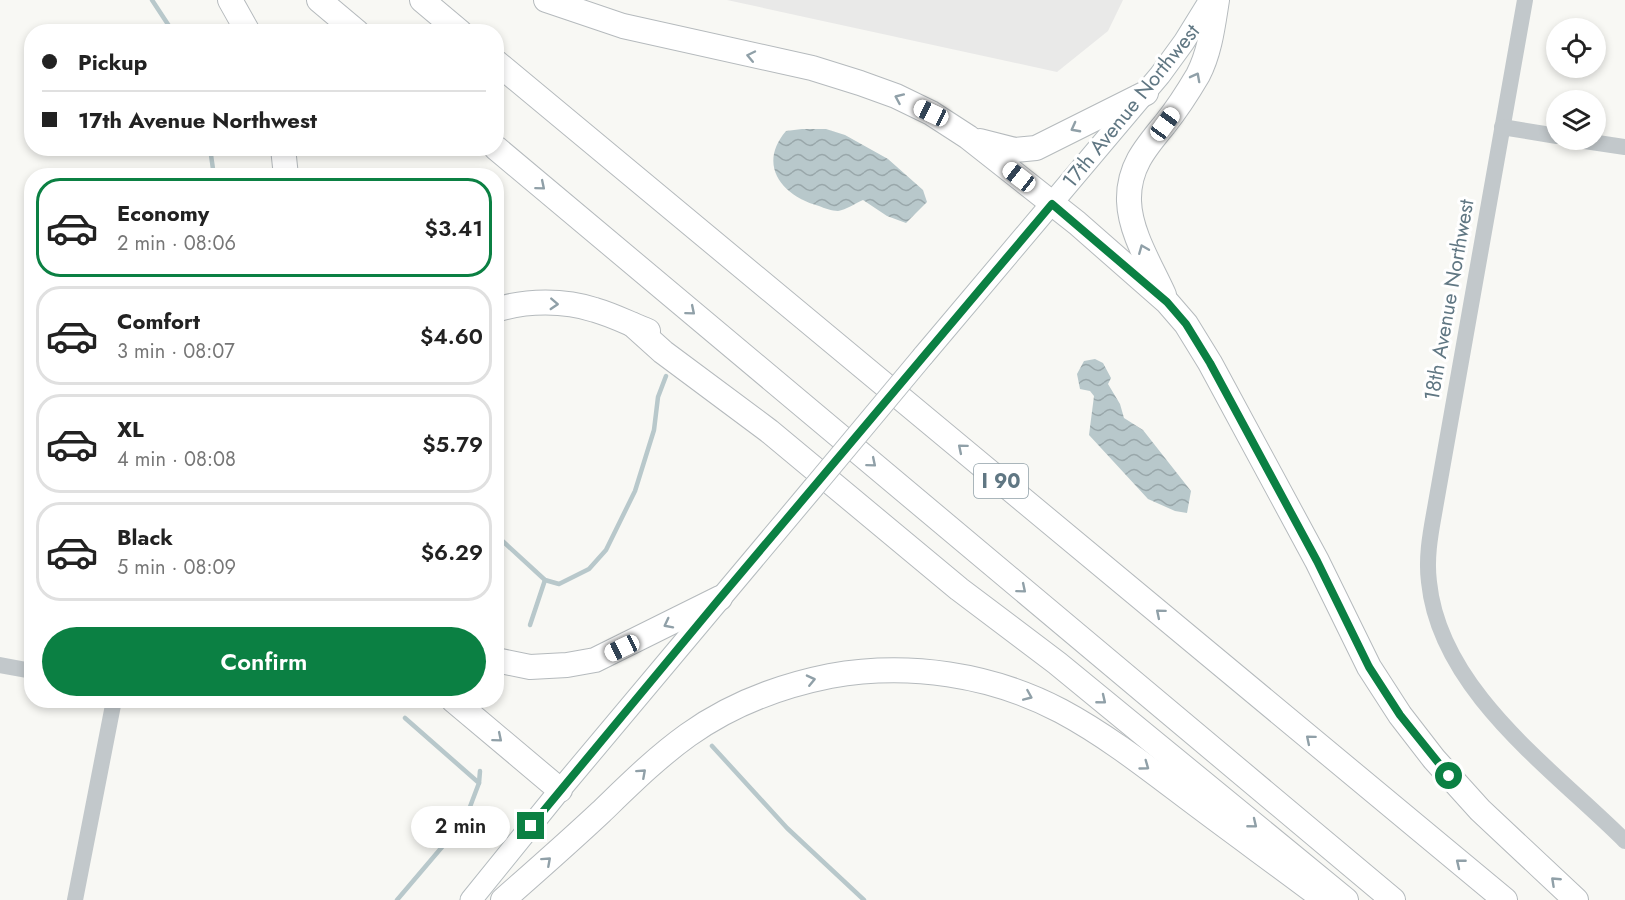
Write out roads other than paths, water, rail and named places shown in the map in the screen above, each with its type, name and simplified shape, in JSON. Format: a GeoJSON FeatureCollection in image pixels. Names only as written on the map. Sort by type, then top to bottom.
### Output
{"type":"FeatureCollection","features":[{"type":"Feature","properties":{"kind":"highway"},"geometry":{"type":"LineString","coordinates":[[230,0],[244,24]]}},
{"type":"Feature","properties":{"kind":"highway"},"geometry":{"type":"LineString","coordinates":[[319,0],[348,24]]}},
{"type":"Feature","properties":{"kind":"highway"},"geometry":{"type":"LineString","coordinates":[[422,0],[450,24]]}},
{"type":"Feature","properties":{"kind":"highway"},"geometry":{"type":"LineString","coordinates":[[546,0],[623,26],[812,69],[860,83],[931,113],[968,137],[1052,204],[1167,302],[1186,324],[1210,363],[1317,561],[1369,667],[1400,715],[1434,759],[1480,810],[1576,900]]}},
{"type":"Feature","properties":{"kind":"highway"},"geometry":{"type":"LineString","coordinates":[[1167,302],[1133,222],[1129,202],[1130,182],[1138,157],[1184,99],[1199,73],[1210,45],[1217,0]]}},
{"type":"Feature","properties":{"kind":"highway","name":"I 90"},"geometry":{"type":"LineString","coordinates":[[504,69],[1505,900]]}},
{"type":"Feature","properties":{"kind":"highway"},"geometry":{"type":"LineString","coordinates":[[968,137],[1015,150],[1036,148],[1146,93]]}},
{"type":"Feature","properties":{"kind":"highway"},"geometry":{"type":"LineString","coordinates":[[504,155],[1394,900]]}},
{"type":"Feature","properties":{"kind":"highway"},"geometry":{"type":"LineString","coordinates":[[504,308],[512,305],[563,304],[593,309],[664,337],[738,394],[966,581],[1057,663],[1346,900]]}},
{"type":"Feature","properties":{"kind":"highway"},"geometry":{"type":"LineString","coordinates":[[504,661],[530,666],[567,665],[595,660],[720,598]]}},
{"type":"Feature","properties":{"kind":"highway"},"geometry":{"type":"LineString","coordinates":[[503,900],[655,761],[689,734],[726,711],[766,693],[807,680],[850,672],[893,670],[937,672],[994,685],[1021,693],[1061,711],[1141,763],[1326,900]]}},
{"type":"Feature","properties":{"kind":"highway"},"geometry":{"type":"LineString","coordinates":[[463,708],[560,790]]}},
{"type":"Feature","properties":{"kind":"main road","name":"17th Avenue Northwest"},"geometry":{"type":"LineString","coordinates":[[471,900],[720,598],[1146,93],[1184,42],[1210,0]]}},
{"type":"Feature","properties":{"kind":"street","name":"18th Avenue Northwest"},"geometry":{"type":"LineString","coordinates":[[1525,0],[1430,540],[1428,582],[1434,608],[1449,648],[1478,696],[1521,743],[1625,841]]}},
{"type":"Feature","properties":{"kind":"street"},"geometry":{"type":"LineString","coordinates":[[1502,127],[1546,134]]}},
{"type":"Feature","properties":{"kind":"street"},"geometry":{"type":"LineString","coordinates":[[1606,144],[1625,147]]}},
{"type":"Feature","properties":{"kind":"street"},"geometry":{"type":"LineString","coordinates":[[0,664],[24,669]]}},
{"type":"Feature","properties":{"kind":"street"},"geometry":{"type":"LineString","coordinates":[[75,900],[112,708]]}},
{"type":"Feature","properties":{"kind":"water"},"geometry":{"type":"Polygon","coordinates":[[[826,129],[845,135],[888,159],[923,190],[927,202],[906,223],[887,216],[863,200],[836,211],[794,195],[778,178],[774,167],[774,156],[786,131],[826,129]]]}},
{"type":"Feature","properties":{"kind":"water"},"geometry":{"type":"Polygon","coordinates":[[[1095,359],[1103,363],[1111,378],[1108,384],[1120,404],[1124,418],[1143,430],[1191,491],[1187,513],[1175,511],[1148,499],[1089,435],[1094,396],[1090,391],[1080,389],[1077,374],[1084,361],[1095,359]]]}},
{"type":"Feature","properties":{"kind":"waterway"},"geometry":{"type":"LineString","coordinates":[[152,0],[168,24]]}},
{"type":"Feature","properties":{"kind":"waterway"},"geometry":{"type":"LineString","coordinates":[[211,156],[213,168]]}},
{"type":"Feature","properties":{"kind":"waterway"},"geometry":{"type":"LineString","coordinates":[[504,542],[545,580],[559,584],[589,569],[606,550],[635,491],[654,430],[658,397],[666,376]]}},
{"type":"Feature","properties":{"kind":"waterway"},"geometry":{"type":"LineString","coordinates":[[530,625],[545,580]]}},
{"type":"Feature","properties":{"kind":"waterway"},"geometry":{"type":"LineString","coordinates":[[397,900],[465,820],[479,783],[405,718]]}},
{"type":"Feature","properties":{"kind":"waterway"},"geometry":{"type":"LineString","coordinates":[[712,746],[787,828],[864,900]]}},
{"type":"Feature","properties":{"kind":"waterway"},"geometry":{"type":"LineString","coordinates":[[479,783],[480,771]]}}]}
